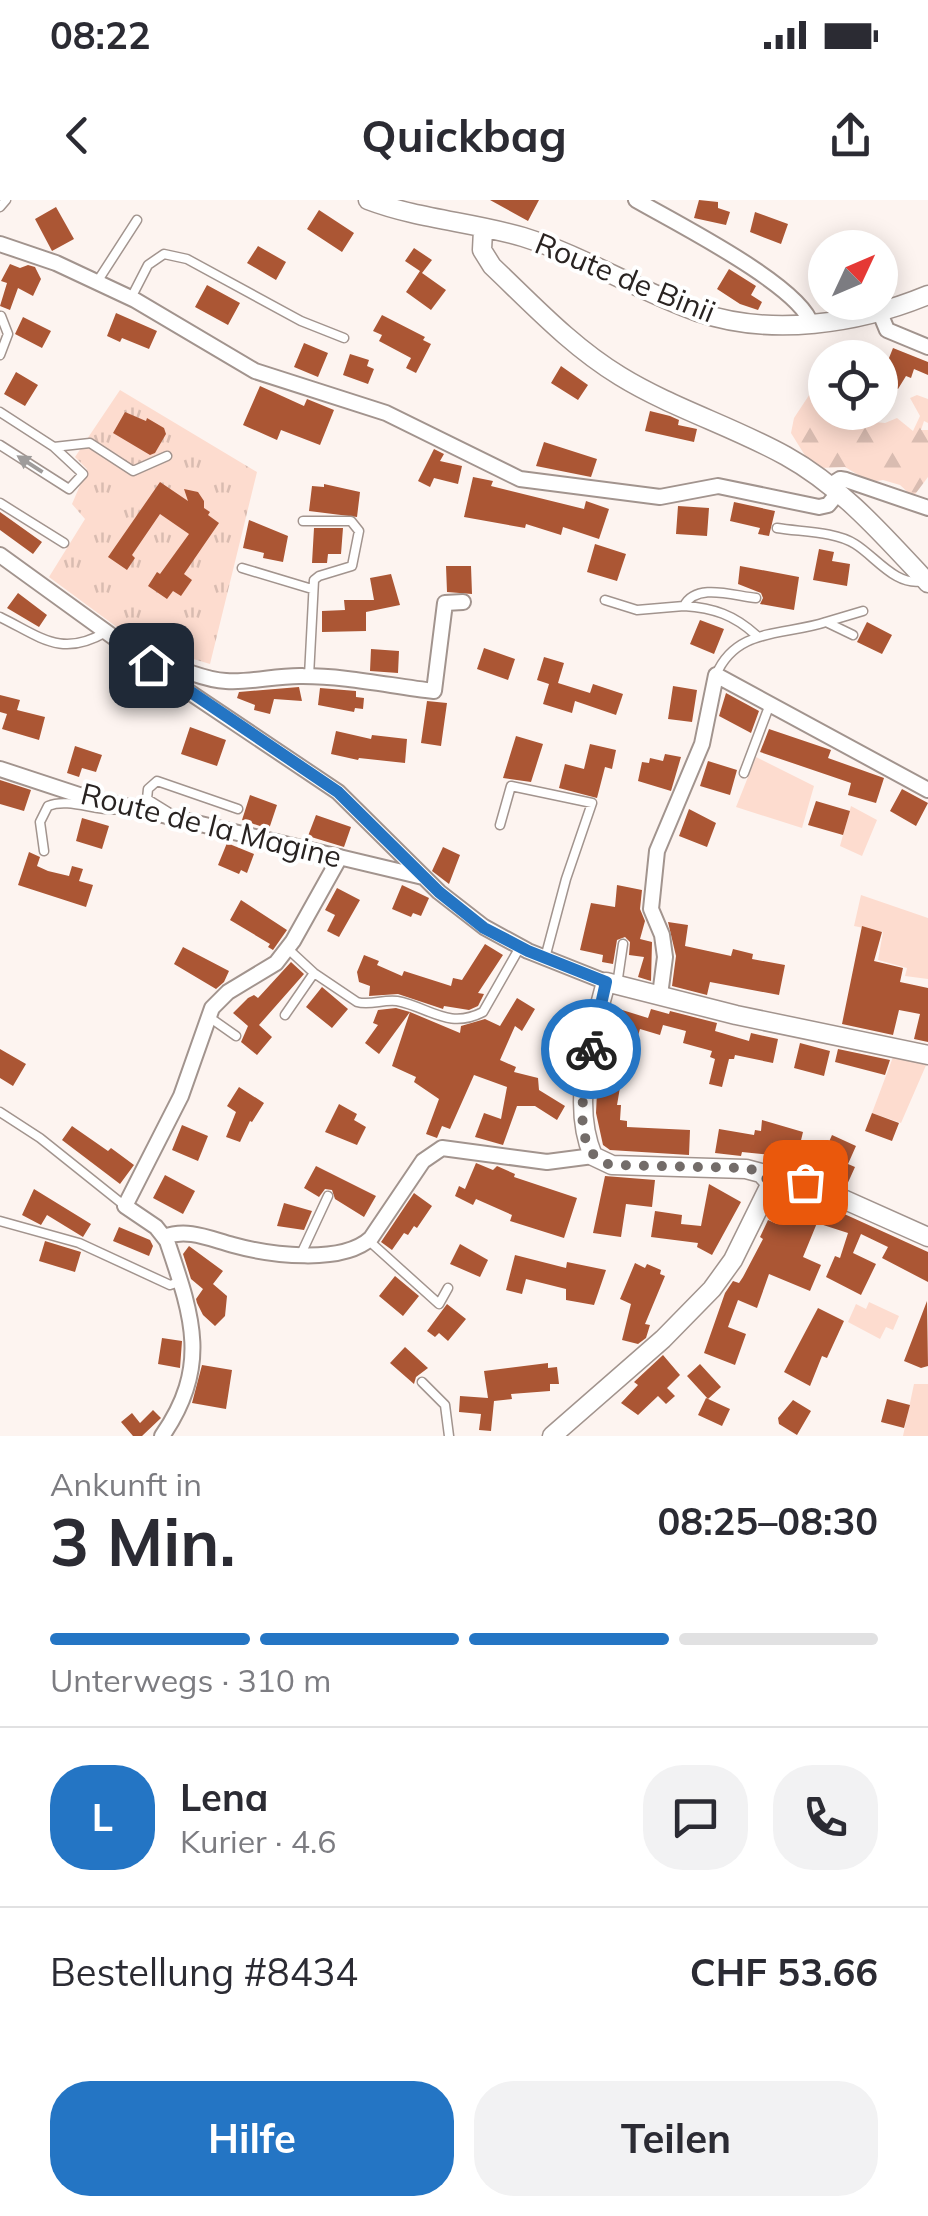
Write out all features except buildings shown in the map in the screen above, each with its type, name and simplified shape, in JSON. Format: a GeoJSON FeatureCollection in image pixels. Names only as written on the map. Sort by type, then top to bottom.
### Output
{"type":"FeatureCollection","features":[{"type":"Feature","properties":{"kind":"street"},"geometry":{"type":"LineString","coordinates":[[368,200],[483,230]]}},
{"type":"Feature","properties":{"kind":"street"},"geometry":{"type":"LineString","coordinates":[[636,200],[776,285],[804,306],[811,324]]}},
{"type":"Feature","properties":{"kind":"street","name":"Route de Binii"},"geometry":{"type":"LineString","coordinates":[[836,320],[811,324],[744,322],[699,312],[570,254],[520,236],[483,230],[482,250],[492,266],[590,356],[653,394],[789,458],[878,528],[927,582]]}},
{"type":"Feature","properties":{"kind":"street"},"geometry":{"type":"LineString","coordinates":[[0,244],[50,260],[131,298],[246,367],[278,381],[386,413],[520,479],[660,497],[718,486],[820,508],[828,504],[840,479],[928,508]]}},
{"type":"Feature","properties":{"kind":"street","name":"Route de Binii"},"geometry":{"type":"LineString","coordinates":[[898,306],[928,295]]}},
{"type":"Feature","properties":{"kind":"street"},"geometry":{"type":"LineString","coordinates":[[883,320],[887,330],[928,347]]}},
{"type":"Feature","properties":{"kind":"street"},"geometry":{"type":"LineString","coordinates":[[0,555],[151,665],[338,792],[424,877],[484,928],[612,984],[736,1015],[928,1055]]}},
{"type":"Feature","properties":{"kind":"street"},"geometry":{"type":"LineString","coordinates":[[151,665],[171,664],[203,679],[231,682],[309,676],[434,692],[445,603],[463,602]]}},
{"type":"Feature","properties":{"kind":"street"},"geometry":{"type":"LineString","coordinates":[[660,995],[665,957],[662,935],[651,909],[657,852],[702,744],[716,675],[928,790]]}},
{"type":"Feature","properties":{"kind":"street","name":"Route de la Magine"},"geometry":{"type":"LineString","coordinates":[[0,769],[79,796],[424,877]]}},
{"type":"Feature","properties":{"kind":"street"},"geometry":{"type":"LineString","coordinates":[[162,1436],[182,1403],[194,1356],[191,1326],[164,1237],[126,1206],[180,1096],[212,1008],[228,992],[276,964],[340,857]]}},
{"type":"Feature","properties":{"kind":"street"},"geometry":{"type":"LineString","coordinates":[[612,984],[583,1095],[583,1120],[592,1156],[612,1165],[746,1168],[758,1171],[772,1184]]}},
{"type":"Feature","properties":{"kind":"street"},"geometry":{"type":"LineString","coordinates":[[164,1237],[189,1233],[244,1248],[341,1254],[368,1240],[424,1161],[438,1150],[454,1148],[547,1162],[592,1156]]}},
{"type":"Feature","properties":{"kind":"street"},"geometry":{"type":"LineString","coordinates":[[552,1436],[695,1307],[733,1260],[772,1184],[805,1182],[928,1236]]}},
{"type":"Feature","properties":{"kind":"lane"},"geometry":{"type":"LineString","coordinates":[[0,207],[6,200]]}},
{"type":"Feature","properties":{"kind":"lane"},"geometry":{"type":"LineString","coordinates":[[97,282],[136,220]]}},
{"type":"Feature","properties":{"kind":"lane"},"geometry":{"type":"LineString","coordinates":[[131,298],[148,265],[164,254],[187,260],[301,321],[344,338]]}},
{"type":"Feature","properties":{"kind":"lane"},"geometry":{"type":"LineString","coordinates":[[0,355],[8,334],[1,316]]}},
{"type":"Feature","properties":{"kind":"lane"},"geometry":{"type":"LineString","coordinates":[[0,412],[54,447],[83,474],[69,489],[0,444]]}},
{"type":"Feature","properties":{"kind":"lane"},"geometry":{"type":"LineString","coordinates":[[54,447],[90,443],[132,471],[166,456]]}},
{"type":"Feature","properties":{"kind":"lane"},"geometry":{"type":"LineString","coordinates":[[0,503],[64,543]]}},
{"type":"Feature","properties":{"kind":"lane"},"geometry":{"type":"LineString","coordinates":[[303,520],[351,521],[359,531],[352,566],[316,577],[312,589],[309,676]]}},
{"type":"Feature","properties":{"kind":"lane"},"geometry":{"type":"LineString","coordinates":[[777,528],[845,539],[902,579],[927,582]]}},
{"type":"Feature","properties":{"kind":"lane"},"geometry":{"type":"LineString","coordinates":[[242,568],[312,589]]}},
{"type":"Feature","properties":{"kind":"lane"},"geometry":{"type":"LineString","coordinates":[[684,606],[688,598],[700,592],[756,598]]}},
{"type":"Feature","properties":{"kind":"lane"},"geometry":{"type":"LineString","coordinates":[[605,600],[637,610],[684,606],[722,612],[738,619],[756,635]]}},
{"type":"Feature","properties":{"kind":"lane"},"geometry":{"type":"LineString","coordinates":[[716,675],[722,661],[756,635],[806,628],[863,611]]}},
{"type":"Feature","properties":{"kind":"lane"},"geometry":{"type":"LineString","coordinates":[[0,617],[60,646],[76,645],[106,632]]}},
{"type":"Feature","properties":{"kind":"lane"},"geometry":{"type":"LineString","coordinates":[[826,622],[853,635]]}},
{"type":"Feature","properties":{"kind":"lane"},"geometry":{"type":"LineString","coordinates":[[744,773],[770,704]]}},
{"type":"Feature","properties":{"kind":"lane"},"geometry":{"type":"LineString","coordinates":[[170,816],[147,799],[152,784],[160,781],[238,808]]}},
{"type":"Feature","properties":{"kind":"lane"},"geometry":{"type":"LineString","coordinates":[[500,824],[511,786],[592,804],[566,880],[546,958]]}},
{"type":"Feature","properties":{"kind":"lane"},"geometry":{"type":"LineString","coordinates":[[44,851],[40,822],[48,806],[57,802],[108,811],[131,808]]}},
{"type":"Feature","properties":{"kind":"lane"},"geometry":{"type":"LineString","coordinates":[[612,984],[623,944]]}},
{"type":"Feature","properties":{"kind":"lane"},"geometry":{"type":"LineString","coordinates":[[287,948],[314,974],[362,1004],[391,1000],[440,1018],[475,1016],[487,1006],[520,947]]}},
{"type":"Feature","properties":{"kind":"lane"},"geometry":{"type":"LineString","coordinates":[[285,1015],[314,974]]}},
{"type":"Feature","properties":{"kind":"lane"},"geometry":{"type":"LineString","coordinates":[[209,1017],[236,1036]]}},
{"type":"Feature","properties":{"kind":"lane"},"geometry":{"type":"LineString","coordinates":[[0,1112],[40,1138],[126,1206]]}},
{"type":"Feature","properties":{"kind":"lane"},"geometry":{"type":"LineString","coordinates":[[302,1254],[328,1196]]}},
{"type":"Feature","properties":{"kind":"lane"},"geometry":{"type":"LineString","coordinates":[[0,1221],[79,1243],[170,1284],[178,1282]]}},
{"type":"Feature","properties":{"kind":"lane"},"geometry":{"type":"LineString","coordinates":[[368,1240],[438,1304],[448,1288]]}},
{"type":"Feature","properties":{"kind":"lane"},"geometry":{"type":"LineString","coordinates":[[422,1382],[445,1405],[449,1436]]}},
{"type":"Feature","properties":{"kind":"green space"},"geometry":{"type":"Polygon","coordinates":[[[120,390],[257,472],[210,664],[137,642],[49,577],[85,519],[72,504],[87,469],[75,457],[120,390]]]}},
{"type":"Feature","properties":{"kind":"green space"},"geometry":{"type":"Polygon","coordinates":[[[917,395],[928,399],[928,423],[924,421],[921,430],[928,430],[928,477],[913,497],[900,485],[883,480],[870,482],[845,467],[820,468],[809,462],[791,433],[794,418],[808,397],[808,430],[898,430],[898,419],[913,431],[920,416],[910,398],[917,395]]]}},
{"type":"Feature","properties":{"kind":"green space"},"geometry":{"type":"Polygon","coordinates":[[[756,757],[814,786],[802,828],[736,807],[756,757]]]}},
{"type":"Feature","properties":{"kind":"green space"},"geometry":{"type":"Polygon","coordinates":[[[851,806],[877,820],[862,856],[840,846],[851,806]]]}},
{"type":"Feature","properties":{"kind":"green space"},"geometry":{"type":"Polygon","coordinates":[[[861,895],[928,918],[928,979],[905,976],[907,968],[878,960],[883,932],[854,926],[861,895]]]}},
{"type":"Feature","properties":{"kind":"green space"},"geometry":{"type":"Polygon","coordinates":[[[893,1057],[927,1063],[901,1123],[872,1113],[893,1057]]]}},
{"type":"Feature","properties":{"kind":"green space"},"geometry":{"type":"Polygon","coordinates":[[[869,1302],[899,1316],[893,1330],[886,1327],[880,1339],[848,1322],[856,1304],[866,1309],[869,1302]]]}},
{"type":"Feature","properties":{"kind":"green space"},"geometry":{"type":"Polygon","coordinates":[[[914,1384],[928,1384],[928,1436],[903,1436],[914,1384]]]}},
{"type":"Feature","properties":{"kind":"way so far"},"geometry":{"type":"LineString","coordinates":[[591,1049],[582,1115],[591,1154],[599,1162],[746,1168],[758,1171],[772,1184],[805,1182]]}},
{"type":"Feature","properties":{"kind":"route"},"geometry":{"type":"LineString","coordinates":[[151,665],[338,792],[439,892],[484,928],[528,951],[606,982],[591,1049]]}}]}
